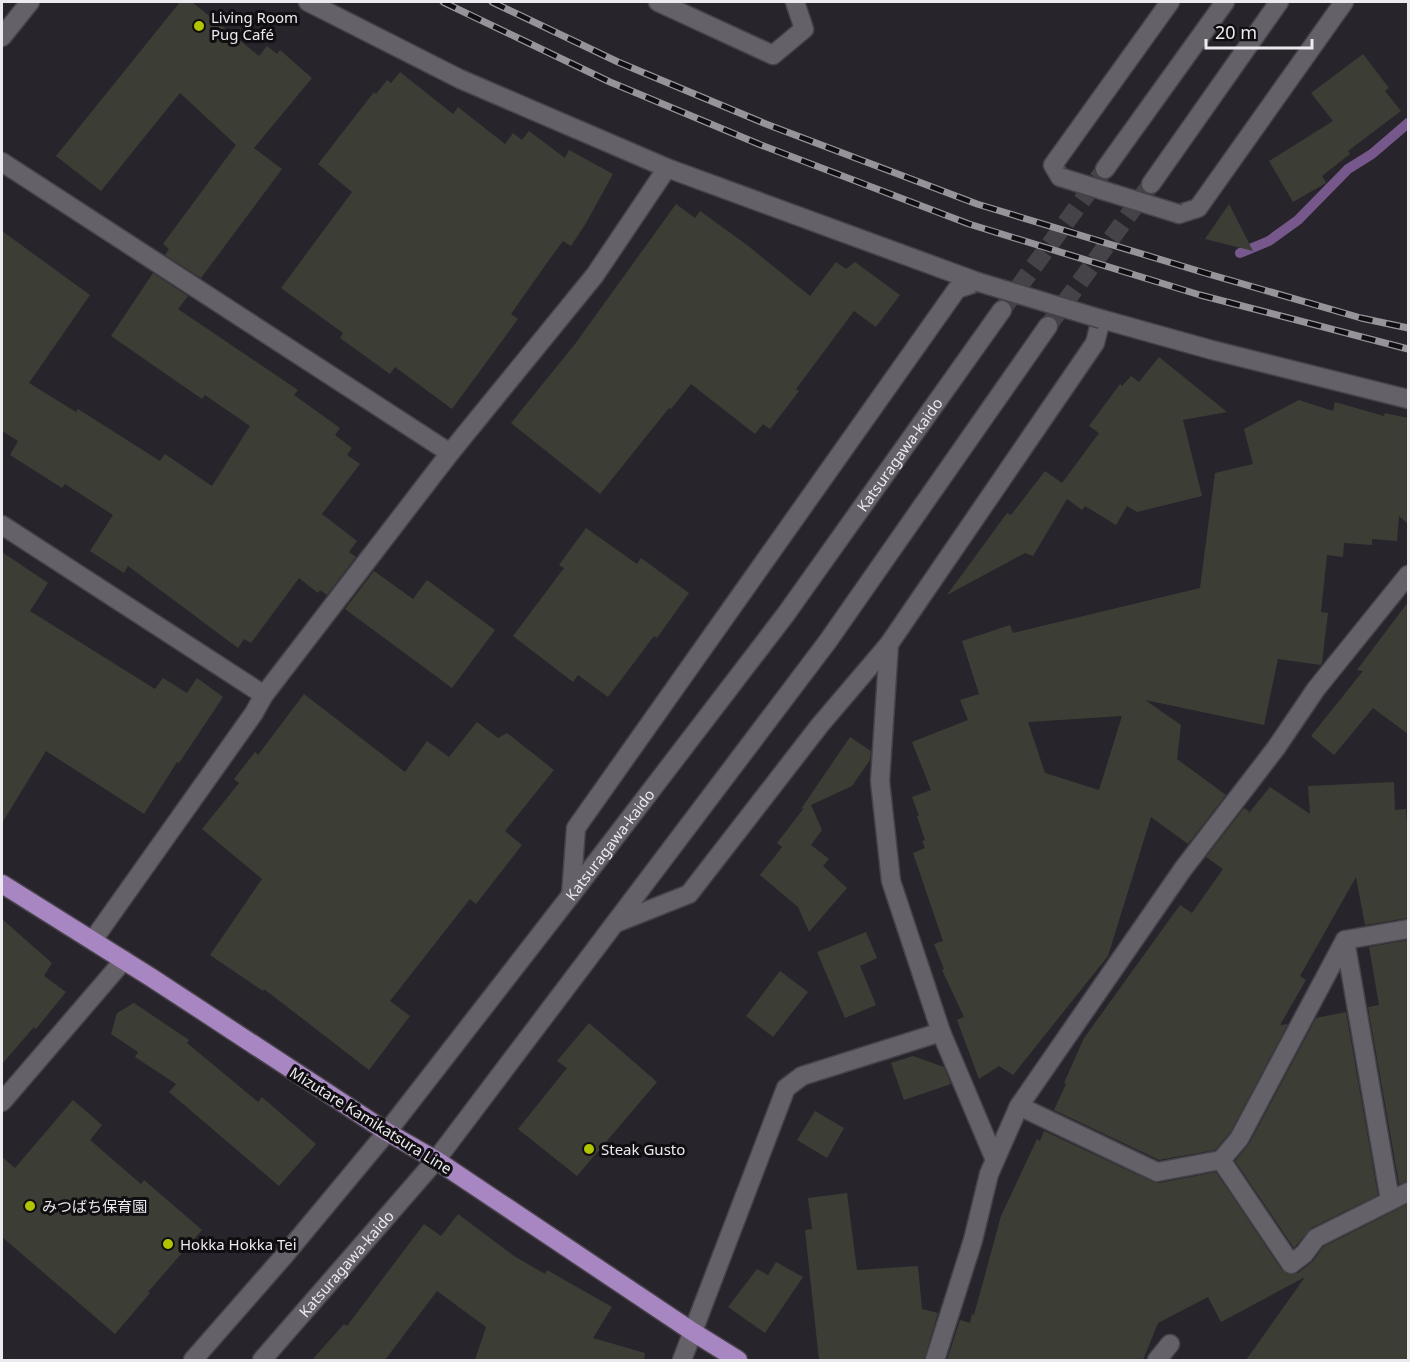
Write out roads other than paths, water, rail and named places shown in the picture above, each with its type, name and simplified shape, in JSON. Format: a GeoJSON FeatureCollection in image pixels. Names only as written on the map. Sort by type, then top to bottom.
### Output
{"type":"FeatureCollection","features":[{"type":"Feature","properties":{"kind":"main road","name":"Mizutare Kamikatsura Line"},"geometry":{"type":"LineString","coordinates":[[2,884],[93,940],[387,1132],[436,1160],[738,1360]]}},
{"type":"Feature","properties":{"kind":"street"},"geometry":{"type":"LineString","coordinates":[[2,37],[30,2]]}},
{"type":"Feature","properties":{"kind":"street"},"geometry":{"type":"LineString","coordinates":[[308,2],[460,79],[667,168],[978,282],[1101,319],[1408,399]]}},
{"type":"Feature","properties":{"kind":"street"},"geometry":{"type":"LineString","coordinates":[[658,2],[773,55],[804,29],[795,2]]}},
{"type":"Feature","properties":{"kind":"street"},"geometry":{"type":"LineString","coordinates":[[1170,2],[1053,165],[1060,177],[1179,214],[1198,208],[1344,2]]}},
{"type":"Feature","properties":{"kind":"street"},"geometry":{"type":"LineString","coordinates":[[1105,170],[1225,2]]}},
{"type":"Feature","properties":{"kind":"street"},"geometry":{"type":"LineString","coordinates":[[1151,184],[1279,2]]}},
{"type":"Feature","properties":{"kind":"street"},"geometry":{"type":"LineString","coordinates":[[2,162],[450,453]]}},
{"type":"Feature","properties":{"kind":"street"},"geometry":{"type":"LineString","coordinates":[[93,940],[248,723],[264,695],[450,453],[595,275],[667,168]]}},
{"type":"Feature","properties":{"kind":"street"},"geometry":{"type":"LineString","coordinates":[[571,895],[576,828],[957,289],[978,282]]}},
{"type":"Feature","properties":{"kind":"street","name":"Katsuragawa-kaido"},"geometry":{"type":"LineString","coordinates":[[193,1360],[284,1256],[387,1132],[571,895],[786,614],[1002,310]]}},
{"type":"Feature","properties":{"kind":"street"},"geometry":{"type":"LineString","coordinates":[[614,924],[688,894],[820,725],[889,644],[1095,343],[1101,319]]}},
{"type":"Feature","properties":{"kind":"street","name":"Katsuragawa-kaido"},"geometry":{"type":"LineString","coordinates":[[262,1360],[436,1160],[828,641],[1048,326]]}},
{"type":"Feature","properties":{"kind":"street"},"geometry":{"type":"LineString","coordinates":[[2,525],[264,695]]}},
{"type":"Feature","properties":{"kind":"street"},"geometry":{"type":"LineString","coordinates":[[934,1360],[973,1240],[989,1174],[1019,1106],[1183,869],[1276,748],[1316,690],[1408,575]]}},
{"type":"Feature","properties":{"kind":"street"},"geometry":{"type":"LineString","coordinates":[[889,644],[880,781],[891,881],[941,1032],[995,1160]]}},
{"type":"Feature","properties":{"kind":"street"},"geometry":{"type":"LineString","coordinates":[[1345,940],[1408,929]]}},
{"type":"Feature","properties":{"kind":"street"},"geometry":{"type":"LineString","coordinates":[[1019,1106],[1157,1172],[1221,1160],[1239,1139],[1345,940]]}},
{"type":"Feature","properties":{"kind":"street"},"geometry":{"type":"LineString","coordinates":[[1345,940],[1390,1200]]}},
{"type":"Feature","properties":{"kind":"street"},"geometry":{"type":"LineString","coordinates":[[2,1102],[124,960]]}},
{"type":"Feature","properties":{"kind":"street"},"geometry":{"type":"LineString","coordinates":[[682,1360],[786,1088],[802,1076],[941,1032]]}},
{"type":"Feature","properties":{"kind":"street"},"geometry":{"type":"LineString","coordinates":[[1221,1160],[1291,1264],[1304,1254],[1316,1238],[1408,1192]]}},
{"type":"Feature","properties":{"kind":"street"},"geometry":{"type":"LineString","coordinates":[[1157,1360],[1170,1344]]}},
{"type":"Feature","properties":{"kind":"waterway"},"geometry":{"type":"LineString","coordinates":[[1240,253],[1269,241],[1298,220],[1348,169],[1372,154],[1408,123]]}},
{"type":"Feature","properties":{"kind":"tunnel"},"geometry":{"type":"LineString","coordinates":[[1002,310],[1105,169]]}},
{"type":"Feature","properties":{"kind":"tunnel"},"geometry":{"type":"LineString","coordinates":[[1048,326],[1151,184]]}},
{"type":"Feature","properties":{"kind":"railway"},"geometry":{"type":"LineString","coordinates":[[443,2],[610,82],[761,145],[969,224],[1200,295],[1408,349]]}},
{"type":"Feature","properties":{"kind":"railway"},"geometry":{"type":"LineString","coordinates":[[492,2],[618,62],[766,124],[977,204],[1361,318],[1408,328]]}},
{"type":"Feature","properties":{"kind":"place","name":"Living Room Pug Café"},"geometry":{"type":"Point","coordinates":[199,26]}},
{"type":"Feature","properties":{"kind":"place","name":"Steak Gusto"},"geometry":{"type":"Point","coordinates":[589,1149]}},
{"type":"Feature","properties":{"kind":"place","name":"みつばち保育園"},"geometry":{"type":"Point","coordinates":[30,1206]}},
{"type":"Feature","properties":{"kind":"place","name":"Hokka Hokka Tei"},"geometry":{"type":"Point","coordinates":[168,1244]}}]}
